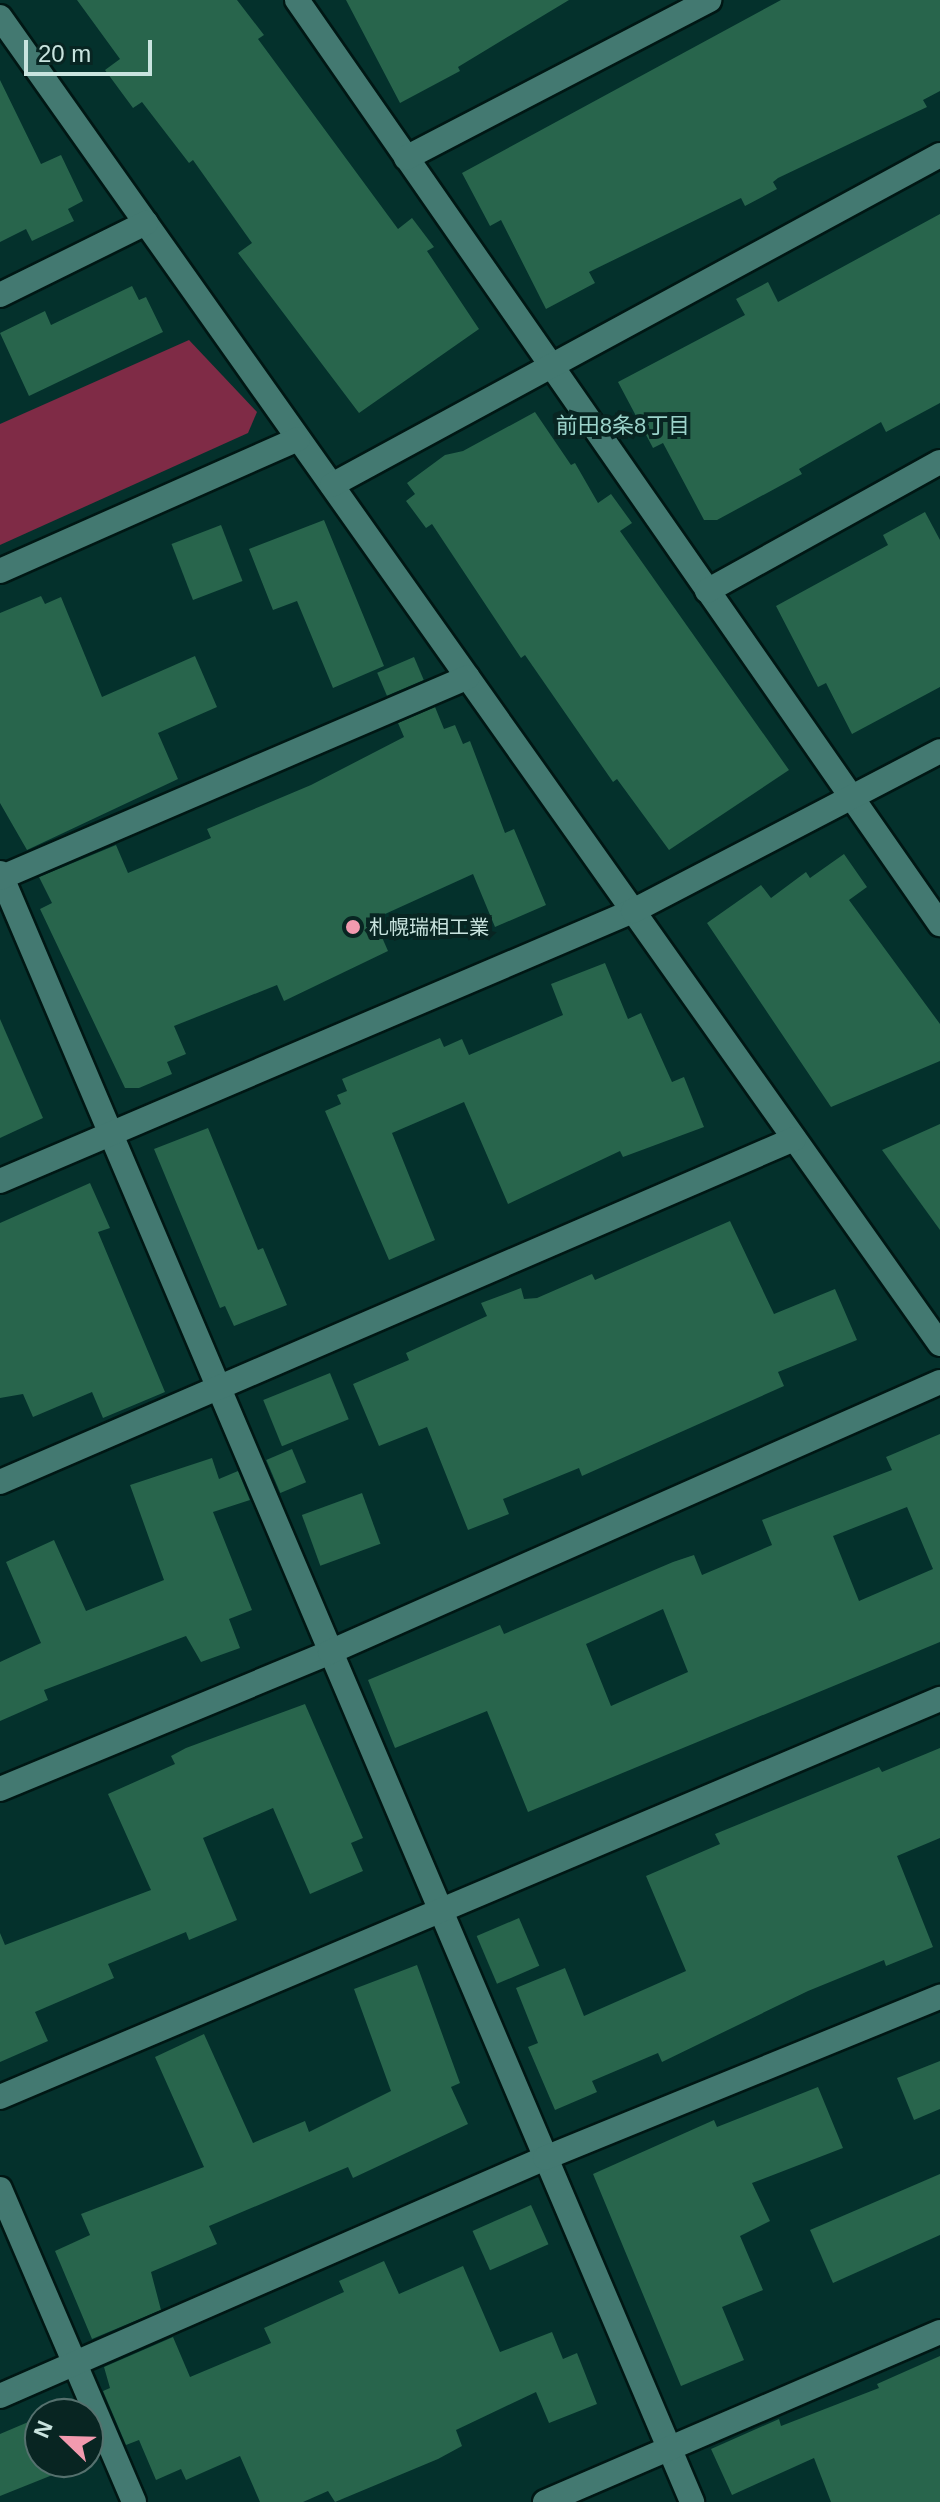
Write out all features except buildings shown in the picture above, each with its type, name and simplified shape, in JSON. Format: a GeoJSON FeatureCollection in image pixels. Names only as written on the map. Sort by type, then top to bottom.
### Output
{"type":"FeatureCollection","features":[{"type":"Feature","properties":{"kind":"street"},"geometry":{"type":"LineString","coordinates":[[297,0],[940,924]]}},
{"type":"Feature","properties":{"kind":"street"},"geometry":{"type":"LineString","coordinates":[[406,158],[709,0]]}},
{"type":"Feature","properties":{"kind":"street"},"geometry":{"type":"LineString","coordinates":[[3,27],[146,223],[794,1139],[937,1335]]}},
{"type":"Feature","properties":{"kind":"street"},"geometry":{"type":"LineString","coordinates":[[332,485],[940,155]]}},
{"type":"Feature","properties":{"kind":"street"},"geometry":{"type":"LineString","coordinates":[[0,295],[146,223]]}},
{"type":"Feature","properties":{"kind":"street"},"geometry":{"type":"LineString","coordinates":[[0,571],[298,439]]}},
{"type":"Feature","properties":{"kind":"street"},"geometry":{"type":"LineString","coordinates":[[707,591],[940,462]]}},
{"type":"Feature","properties":{"kind":"street"},"geometry":{"type":"LineString","coordinates":[[468,677],[1,876],[692,2502]]}},
{"type":"Feature","properties":{"kind":"street"},"geometry":{"type":"LineString","coordinates":[[0,1181],[633,911],[940,751]]}},
{"type":"Feature","properties":{"kind":"street"},"geometry":{"type":"LineString","coordinates":[[0,1482],[794,1139]]}},
{"type":"Feature","properties":{"kind":"street"},"geometry":{"type":"LineString","coordinates":[[0,1789],[330,1652],[940,1382]]}},
{"type":"Feature","properties":{"kind":"street"},"geometry":{"type":"LineString","coordinates":[[0,2097],[940,1699]]}},
{"type":"Feature","properties":{"kind":"street"},"geometry":{"type":"LineString","coordinates":[[0,2396],[545,2158],[940,1997]]}},
{"type":"Feature","properties":{"kind":"street"},"geometry":{"type":"LineString","coordinates":[[0,2189],[134,2502]]}},
{"type":"Feature","properties":{"kind":"street"},"geometry":{"type":"LineString","coordinates":[[545,2502],[670,2451],[940,2332]]}},
{"type":"Feature","properties":{"kind":"shaded area"},"geometry":{"type":"Polygon","coordinates":[[[189,340],[257,412],[248,433],[0,545],[0,424],[189,340]]]}},
{"type":"Feature","properties":{"kind":"place","name":"札幌瑞相工業"},"geometry":{"type":"Point","coordinates":[353,927]}},
{"type":"Feature","properties":{"kind":"district","name":"前田8条8丁目"},"geometry":{"type":"Point","coordinates":[623,426]}}]}
